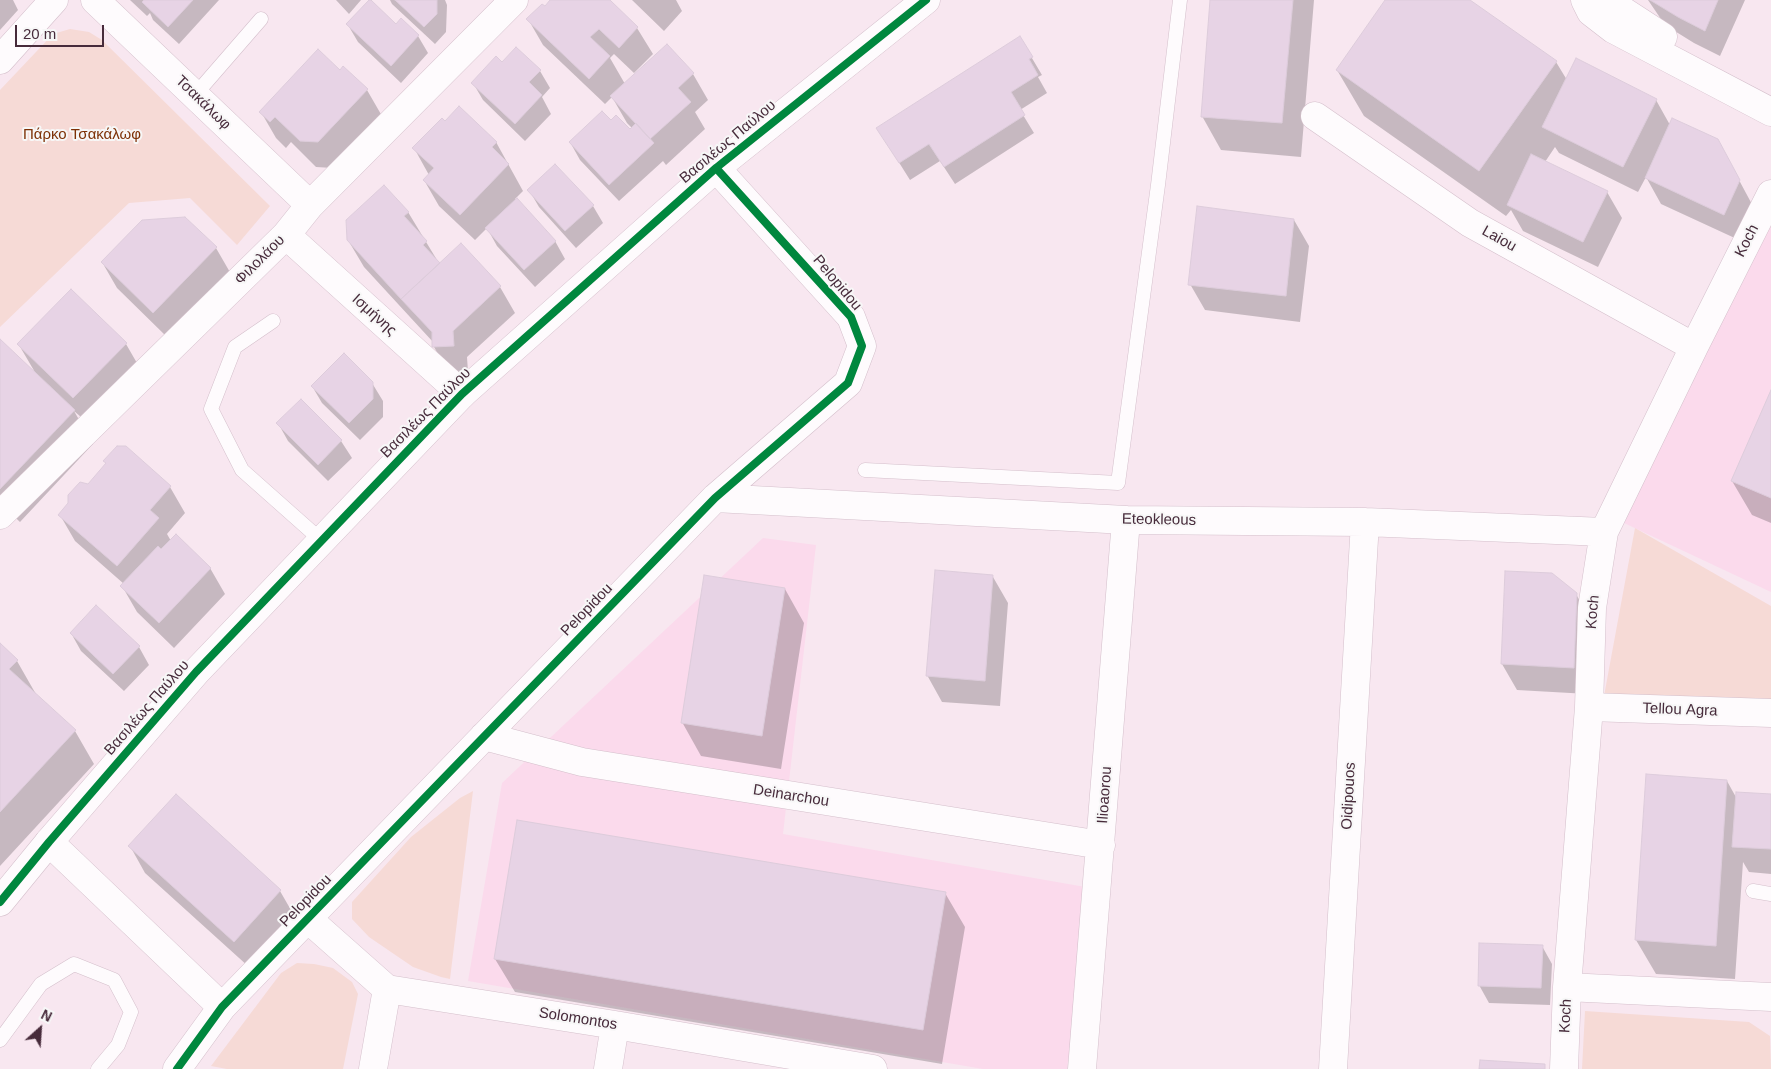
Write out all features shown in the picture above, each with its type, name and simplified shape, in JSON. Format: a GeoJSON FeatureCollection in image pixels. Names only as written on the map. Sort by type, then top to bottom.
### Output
{"type":"FeatureCollection","features":[{"type":"Feature","properties":{"kind":"street"},"geometry":{"type":"LineString","coordinates":[[0,60],[54,0]]}},
{"type":"Feature","properties":{"kind":"street","name":"Τσακάλωφ"},"geometry":{"type":"LineString","coordinates":[[95,0],[310,205]]}},
{"type":"Feature","properties":{"kind":"street","name":"Βασιλέως Παύλου"},"geometry":{"type":"LineString","coordinates":[[0,902],[49,842],[196,672],[462,394],[716,168],[926,0]]}},
{"type":"Feature","properties":{"kind":"street"},"geometry":{"type":"LineString","coordinates":[[1584,0],[1591,12],[1613,29],[1771,112]]}},
{"type":"Feature","properties":{"kind":"street"},"geometry":{"type":"LineString","coordinates":[[1613,0],[1620,9],[1654,33],[1771,90]]}},
{"type":"Feature","properties":{"kind":"street","name":"Φιλολάου"},"geometry":{"type":"LineString","coordinates":[[0,515],[286,235],[310,205],[508,2]]}},
{"type":"Feature","properties":{"kind":"street","name":"Laiou"},"geometry":{"type":"LineString","coordinates":[[1315,116],[1470,223],[1694,347]]}},
{"type":"Feature","properties":{"kind":"street","name":"Pelopidou"},"geometry":{"type":"LineString","coordinates":[[177,1069],[222,1007],[715,498],[848,383],[862,346],[851,317],[716,168]]}},
{"type":"Feature","properties":{"kind":"street","name":"Koch"},"geometry":{"type":"LineString","coordinates":[[1564,1069],[1567,987],[1590,707],[1592,608],[1604,532],[1771,194]]}},
{"type":"Feature","properties":{"kind":"street","name":"Ισμήνης"},"geometry":{"type":"LineString","coordinates":[[286,235],[462,394]]}},
{"type":"Feature","properties":{"kind":"street","name":"Eteokleous"},"geometry":{"type":"LineString","coordinates":[[715,498],[1126,520],[1365,522],[1604,532]]}},
{"type":"Feature","properties":{"kind":"street","name":"Ilioaorou"},"geometry":{"type":"LineString","coordinates":[[1082,1069],[1126,520]]}},
{"type":"Feature","properties":{"kind":"street","name":"Oidipouos"},"geometry":{"type":"LineString","coordinates":[[1333,1069],[1365,522]]}},
{"type":"Feature","properties":{"kind":"street","name":"Tellou Agra"},"geometry":{"type":"LineString","coordinates":[[1590,707],[1771,713]]}},
{"type":"Feature","properties":{"kind":"street","name":"Deinarchou"},"geometry":{"type":"LineString","coordinates":[[484,736],[582,762],[1101,845]]}},
{"type":"Feature","properties":{"kind":"street"},"geometry":{"type":"LineString","coordinates":[[49,842],[222,1007]]}},
{"type":"Feature","properties":{"kind":"street"},"geometry":{"type":"LineString","coordinates":[[308,918],[387,989],[373,1069]]}},
{"type":"Feature","properties":{"kind":"street"},"geometry":{"type":"LineString","coordinates":[[1567,987],[1771,997]]}},
{"type":"Feature","properties":{"kind":"street","name":"Solomontos"},"geometry":{"type":"LineString","coordinates":[[387,989],[615,1025],[834,1066],[873,1069]]}},
{"type":"Feature","properties":{"kind":"street"},"geometry":{"type":"LineString","coordinates":[[608,1069],[615,1025]]}},
{"type":"Feature","properties":{"kind":"lane"},"geometry":{"type":"LineString","coordinates":[[865,470],[1118,483],[1158,185],[1180,0]]}},
{"type":"Feature","properties":{"kind":"lane"},"geometry":{"type":"LineString","coordinates":[[195,95],[262,19]]}},
{"type":"Feature","properties":{"kind":"lane"},"geometry":{"type":"LineString","coordinates":[[273,321],[235,346],[212,409],[242,470],[322,541]]}},
{"type":"Feature","properties":{"kind":"lane"},"geometry":{"type":"LineString","coordinates":[[1753,891],[1771,894]]}},
{"type":"Feature","properties":{"kind":"lane"},"geometry":{"type":"LineString","coordinates":[[0,1040],[41,984],[74,964],[114,980],[131,1012],[118,1045],[98,1069]]}},
{"type":"Feature","properties":{"kind":"shaded area"},"geometry":{"type":"Polygon","coordinates":[[[1771,210],[1771,592],[1624,523],[1771,210]]]}},
{"type":"Feature","properties":{"kind":"shaded area"},"geometry":{"type":"Polygon","coordinates":[[[763,538],[816,545],[783,834],[1091,888],[1067,1069],[983,1069],[468,981],[502,783],[763,538]]]}},
{"type":"Feature","properties":{"kind":"green space","name":"Πάρκο Τσακάλωφ"},"geometry":{"type":"Polygon","coordinates":[[[70,29],[89,32],[102,40],[270,206],[237,245],[190,198],[129,203],[0,327],[0,90],[53,34],[70,29]]]}},
{"type":"Feature","properties":{"kind":"green space"},"geometry":{"type":"Polygon","coordinates":[[[1635,528],[1771,606],[1771,701],[1604,696],[1635,528]]]}},
{"type":"Feature","properties":{"kind":"green space"},"geometry":{"type":"Polygon","coordinates":[[[473,791],[450,979],[413,967],[369,937],[352,919],[352,902],[411,837],[460,798],[473,791]]]}},
{"type":"Feature","properties":{"kind":"green space"},"geometry":{"type":"Polygon","coordinates":[[[297,963],[333,968],[352,982],[358,994],[343,1069],[227,1069],[211,1066],[281,973],[297,963]]]}},
{"type":"Feature","properties":{"kind":"green space"},"geometry":{"type":"Polygon","coordinates":[[[1585,1011],[1749,1022],[1770,1036],[1771,1069],[1582,1069],[1585,1011]]]}},
{"type":"Feature","properties":{"kind":"building"},"geometry":{"type":"Polygon","coordinates":[[[144,0],[193,0],[168,27],[142,2],[144,0]]]}},
{"type":"Feature","properties":{"kind":"building"},"geometry":{"type":"Polygon","coordinates":[[[369,0],[396,24],[401,18],[419,35],[391,66],[346,24],[369,0]]]}},
{"type":"Feature","properties":{"kind":"building"},"geometry":{"type":"Polygon","coordinates":[[[395,0],[437,0],[437,14],[424,27],[395,0]]]}},
{"type":"Feature","properties":{"kind":"building"},"geometry":{"type":"Polygon","coordinates":[[[550,0],[610,0],[638,27],[619,48],[599,29],[590,37],[610,56],[589,79],[526,19],[542,4],[545,6],[550,0]]]}},
{"type":"Feature","properties":{"kind":"building"},"geometry":{"type":"Polygon","coordinates":[[[1210,0],[1293,0],[1282,123],[1201,117],[1210,0]]]}},
{"type":"Feature","properties":{"kind":"building"},"geometry":{"type":"Polygon","coordinates":[[[1385,0],[1470,0],[1557,61],[1479,171],[1336,70],[1385,0]]]}},
{"type":"Feature","properties":{"kind":"building"},"geometry":{"type":"Polygon","coordinates":[[[1650,0],[1718,0],[1705,31],[1650,0]]]}},
{"type":"Feature","properties":{"kind":"building"},"geometry":{"type":"Polygon","coordinates":[[[1020,36],[1033,57],[1029,59],[1038,75],[1011,92],[1025,115],[944,167],[929,144],[899,163],[876,128],[1020,36]]]}},
{"type":"Feature","properties":{"kind":"building"},"geometry":{"type":"Polygon","coordinates":[[[667,44],[694,73],[678,88],[691,102],[650,139],[610,96],[667,44]]]}},
{"type":"Feature","properties":{"kind":"building"},"geometry":{"type":"Polygon","coordinates":[[[516,47],[541,70],[529,82],[542,95],[515,124],[471,83],[496,56],[502,62],[516,47]]]}},
{"type":"Feature","properties":{"kind":"building"},"geometry":{"type":"Polygon","coordinates":[[[318,49],[340,70],[343,66],[368,89],[318,142],[300,141],[275,117],[270,122],[259,112],[318,49]]]}},
{"type":"Feature","properties":{"kind":"building"},"geometry":{"type":"Polygon","coordinates":[[[1576,58],[1657,99],[1623,167],[1542,127],[1576,58]]]}},
{"type":"Feature","properties":{"kind":"building"},"geometry":{"type":"Polygon","coordinates":[[[459,106],[497,142],[492,147],[509,164],[460,215],[423,180],[434,168],[412,148],[442,118],[445,121],[459,106]]]}},
{"type":"Feature","properties":{"kind":"building"},"geometry":{"type":"Polygon","coordinates":[[[602,111],[611,120],[616,115],[630,129],[636,123],[654,143],[609,185],[569,142],[602,111]]]}},
{"type":"Feature","properties":{"kind":"building"},"geometry":{"type":"Polygon","coordinates":[[[1672,118],[1718,139],[1740,180],[1724,215],[1645,178],[1672,118]]]}},
{"type":"Feature","properties":{"kind":"building"},"geometry":{"type":"Polygon","coordinates":[[[1531,154],[1608,191],[1583,242],[1507,205],[1531,154]]]}},
{"type":"Feature","properties":{"kind":"building"},"geometry":{"type":"Polygon","coordinates":[[[555,164],[594,205],[565,231],[527,190],[555,164]]]}},
{"type":"Feature","properties":{"kind":"building"},"geometry":{"type":"Polygon","coordinates":[[[384,185],[409,212],[404,216],[427,241],[423,245],[440,263],[401,299],[347,240],[346,220],[384,185]]]}},
{"type":"Feature","properties":{"kind":"building"},"geometry":{"type":"Polygon","coordinates":[[[517,198],[556,241],[524,270],[485,228],[517,198]]]}},
{"type":"Feature","properties":{"kind":"building"},"geometry":{"type":"Polygon","coordinates":[[[1197,206],[1294,219],[1286,296],[1188,285],[1197,206]]]}},
{"type":"Feature","properties":{"kind":"building"},"geometry":{"type":"Polygon","coordinates":[[[185,217],[217,247],[153,313],[101,262],[142,220],[185,217]]]}},
{"type":"Feature","properties":{"kind":"building"},"geometry":{"type":"Polygon","coordinates":[[[461,243],[501,286],[453,331],[454,346],[432,347],[432,332],[401,299],[461,243]]]}},
{"type":"Feature","properties":{"kind":"building"},"geometry":{"type":"Polygon","coordinates":[[[71,289],[127,343],[73,398],[17,344],[71,289]]]}},
{"type":"Feature","properties":{"kind":"building"},"geometry":{"type":"Polygon","coordinates":[[[0,339],[75,410],[0,489],[0,339]]]}},
{"type":"Feature","properties":{"kind":"building"},"geometry":{"type":"Polygon","coordinates":[[[344,353],[373,382],[373,399],[349,423],[311,386],[344,353]]]}},
{"type":"Feature","properties":{"kind":"building"},"geometry":{"type":"Polygon","coordinates":[[[1771,390],[1771,498],[1731,481],[1771,390]]]}},
{"type":"Feature","properties":{"kind":"building"},"geometry":{"type":"Polygon","coordinates":[[[301,399],[342,440],[318,465],[276,423],[301,399]]]}},
{"type":"Feature","properties":{"kind":"building"},"geometry":{"type":"Polygon","coordinates":[[[117,446],[126,446],[171,486],[150,510],[159,518],[117,566],[58,515],[68,503],[68,495],[80,482],[88,484],[106,463],[103,461],[117,446]]]}},
{"type":"Feature","properties":{"kind":"building"},"geometry":{"type":"Polygon","coordinates":[[[176,534],[211,568],[159,623],[120,586],[158,546],[161,549],[176,534]]]}},
{"type":"Feature","properties":{"kind":"building"},"geometry":{"type":"Polygon","coordinates":[[[935,570],[993,575],[985,681],[926,676],[935,570]]]}},
{"type":"Feature","properties":{"kind":"building"},"geometry":{"type":"Polygon","coordinates":[[[1505,571],[1552,573],[1577,593],[1574,668],[1501,664],[1505,571]]]}},
{"type":"Feature","properties":{"kind":"building"},"geometry":{"type":"Polygon","coordinates":[[[704,575],[785,588],[762,736],[681,723],[704,575]]]}},
{"type":"Feature","properties":{"kind":"building"},"geometry":{"type":"Polygon","coordinates":[[[96,605],[140,646],[113,674],[70,633],[96,605]]]}},
{"type":"Feature","properties":{"kind":"building"},"geometry":{"type":"Polygon","coordinates":[[[0,643],[18,660],[9,669],[76,730],[0,812],[0,643]]]}},
{"type":"Feature","properties":{"kind":"building"},"geometry":{"type":"Polygon","coordinates":[[[1646,774],[1727,780],[1716,946],[1635,940],[1646,774]]]}},
{"type":"Feature","properties":{"kind":"building"},"geometry":{"type":"Polygon","coordinates":[[[1736,792],[1771,794],[1771,849],[1732,847],[1736,792]]]}},
{"type":"Feature","properties":{"kind":"building"},"geometry":{"type":"Polygon","coordinates":[[[176,794],[281,890],[234,942],[128,846],[176,794]]]}},
{"type":"Feature","properties":{"kind":"building"},"geometry":{"type":"Polygon","coordinates":[[[517,820],[946,892],[923,1030],[494,959],[517,820]]]}},
{"type":"Feature","properties":{"kind":"building"},"geometry":{"type":"Polygon","coordinates":[[[1479,943],[1543,945],[1541,988],[1478,986],[1479,943]]]}},
{"type":"Feature","properties":{"kind":"building"},"geometry":{"type":"Polygon","coordinates":[[[1480,1060],[1545,1064],[1545,1069],[1479,1069],[1480,1060]]]}},
{"type":"Feature","properties":{"kind":"cycle path"},"geometry":{"type":"LineString","coordinates":[[0,902],[49,842],[196,672],[462,394],[716,168],[926,0]]}},
{"type":"Feature","properties":{"kind":"cycle path"},"geometry":{"type":"LineString","coordinates":[[177,1069],[222,1007],[715,498],[848,383],[862,346],[851,317],[716,168]]}}]}
